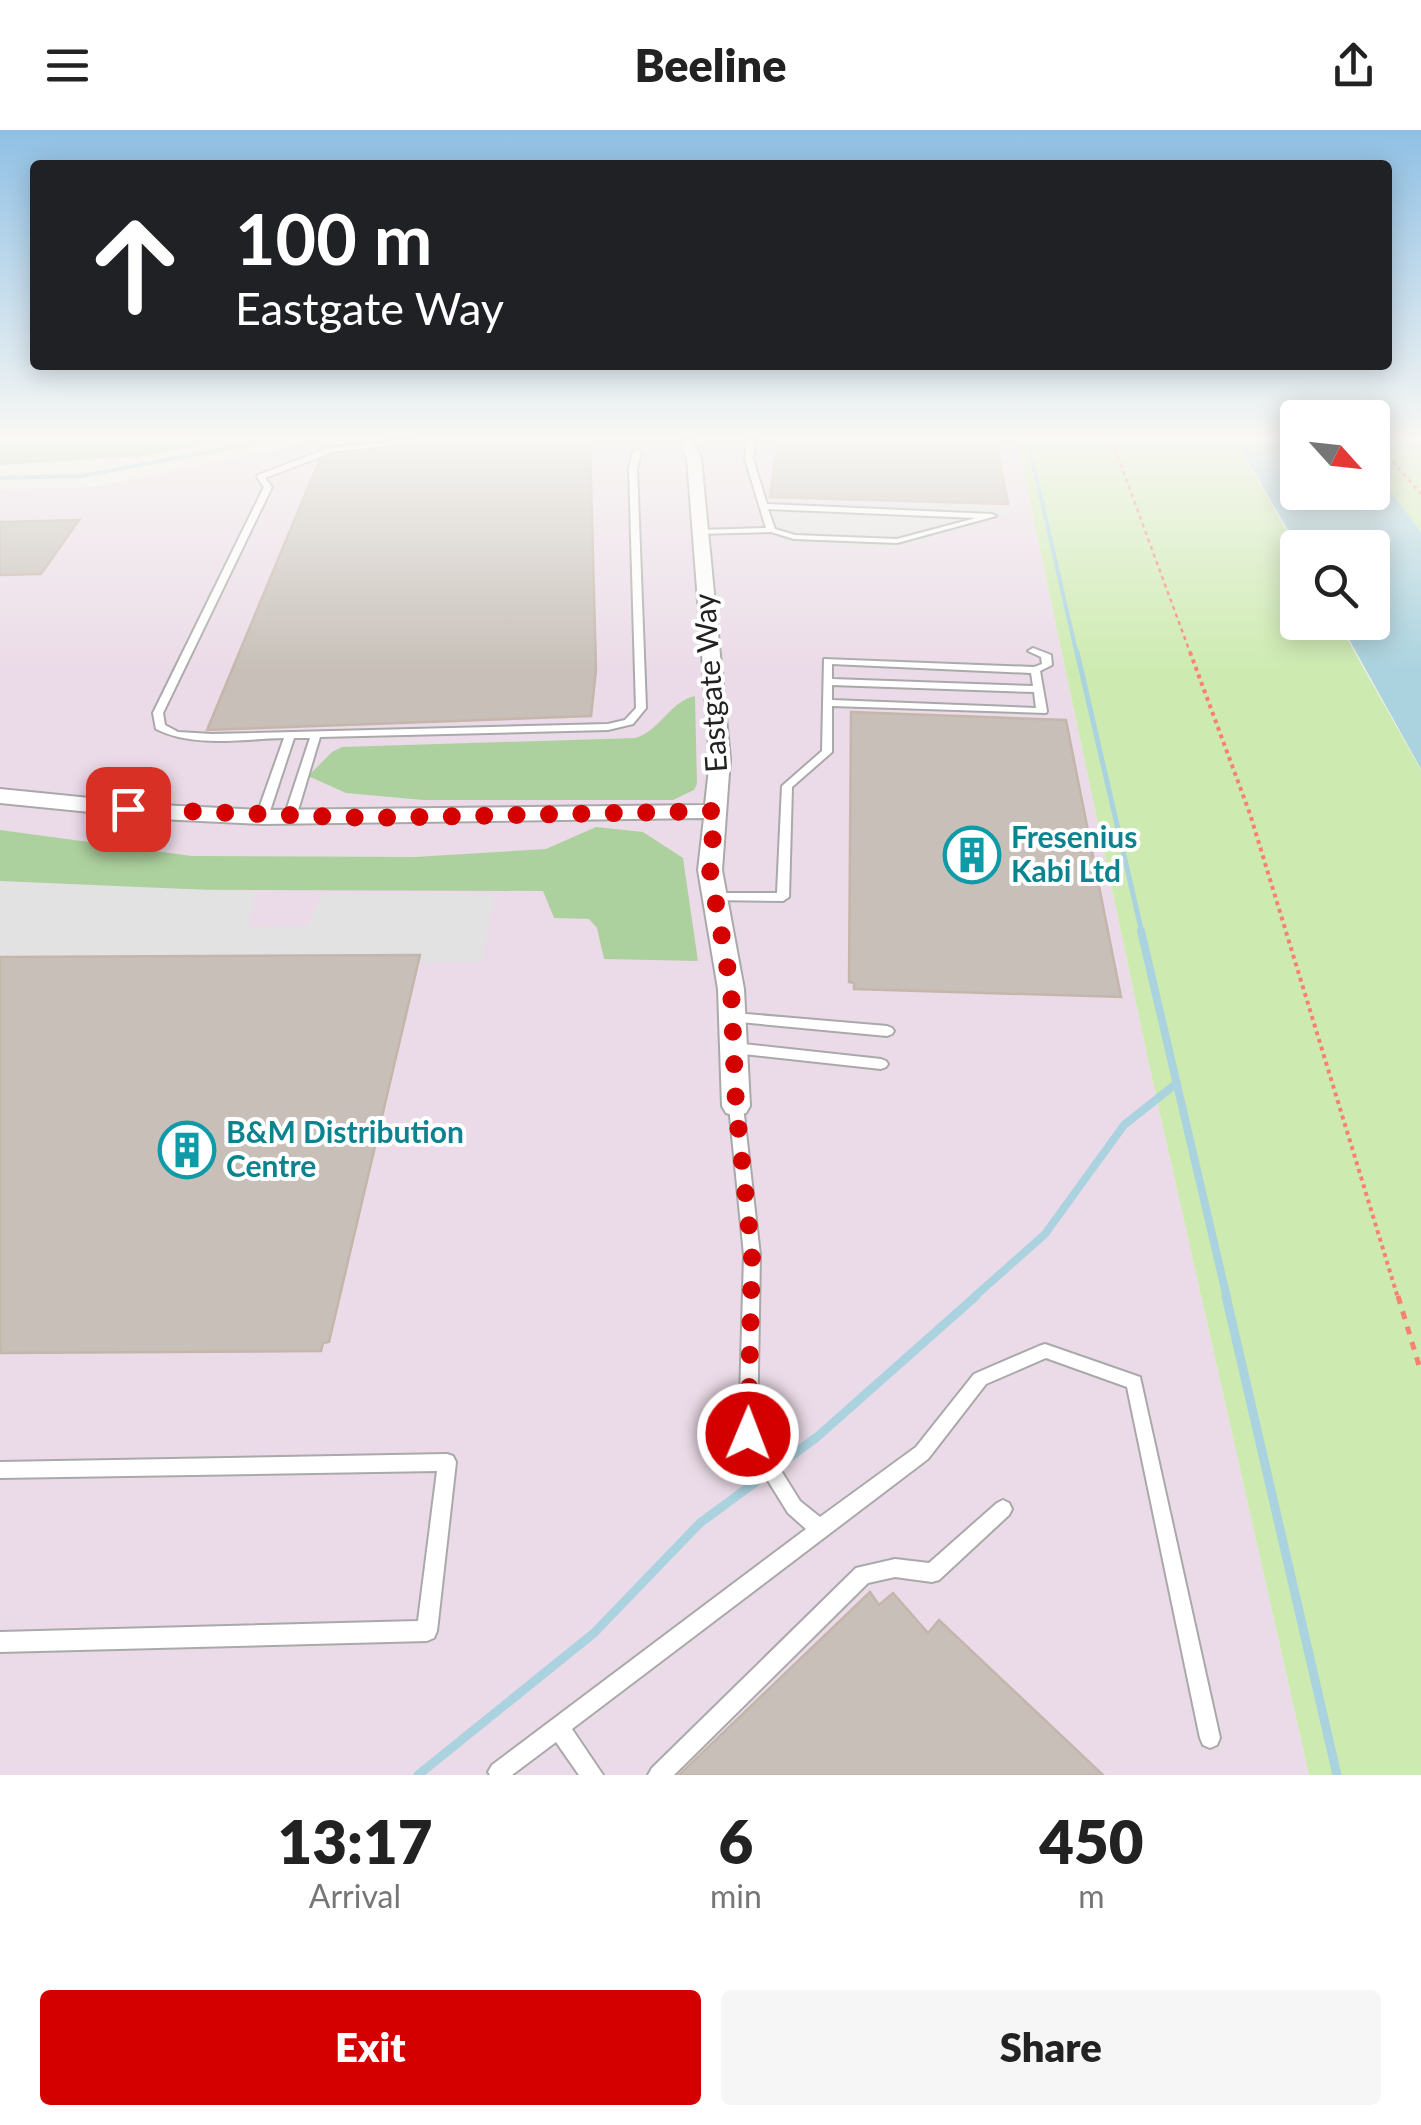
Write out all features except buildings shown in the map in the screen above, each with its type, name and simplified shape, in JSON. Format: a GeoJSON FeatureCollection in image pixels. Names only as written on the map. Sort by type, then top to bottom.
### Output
{"type":"FeatureCollection","features":[{"type":"Feature","properties":{"kind":"street","name":"Eastgate Way"},"geometry":{"type":"LineString","coordinates":[[699,518],[720,759],[710,870],[734,1018],[736,1106]]}},
{"type":"Feature","properties":{"kind":"street"},"geometry":{"type":"LineString","coordinates":[[0,796],[160,812],[262,817],[715,811]]}},
{"type":"Feature","properties":{"kind":"lane"},"geometry":{"type":"LineString","coordinates":[[253,518],[158,713],[160,727],[185,736],[290,735],[608,727],[636,718],[642,708],[635,518]]}},
{"type":"Feature","properties":{"kind":"lane"},"geometry":{"type":"LineString","coordinates":[[766,518],[770,530]]}},
{"type":"Feature","properties":{"kind":"lane"},"geometry":{"type":"LineString","coordinates":[[700,532],[770,530],[794,537],[896,541],[985,518]]}},
{"type":"Feature","properties":{"kind":"lane"},"geometry":{"type":"LineString","coordinates":[[715,897],[783,897],[787,786],[827,752],[827,661],[1035,670],[1047,665],[1048,659],[1041,652],[1033,651]]}},
{"type":"Feature","properties":{"kind":"lane"},"geometry":{"type":"LineString","coordinates":[[827,702],[1042,711],[1035,670]]}},
{"type":"Feature","properties":{"kind":"lane"},"geometry":{"type":"LineString","coordinates":[[827,682],[1038,689]]}},
{"type":"Feature","properties":{"kind":"lane"},"geometry":{"type":"LineString","coordinates":[[290,817],[316,734]]}},
{"type":"Feature","properties":{"kind":"lane"},"geometry":{"type":"LineString","coordinates":[[262,817],[290,735]]}},
{"type":"Feature","properties":{"kind":"lane"},"geometry":{"type":"LineString","coordinates":[[734,1018],[887,1031]]}},
{"type":"Feature","properties":{"kind":"lane"},"geometry":{"type":"LineString","coordinates":[[734,1048],[881,1064]]}},
{"type":"Feature","properties":{"kind":"lane"},"geometry":{"type":"LineString","coordinates":[[736,1106],[752,1255],[748,1434],[794,1508],[820,1529]]}},
{"type":"Feature","properties":{"kind":"lane"},"geometry":{"type":"LineString","coordinates":[[499,1772],[922,1453],[980,1380],[1045,1350],[1134,1382],[1210,1738]]}},
{"type":"Feature","properties":{"kind":"lane"},"geometry":{"type":"LineString","coordinates":[[0,1470],[447,1462],[426,1631],[0,1642]]}},
{"type":"Feature","properties":{"kind":"lane"},"geometry":{"type":"LineString","coordinates":[[660,1775],[863,1574],[895,1568],[932,1573],[1003,1508]]}},
{"type":"Feature","properties":{"kind":"lane"},"geometry":{"type":"LineString","coordinates":[[558,1727],[592,1775]]}},
{"type":"Feature","properties":{"kind":"path"},"geometry":{"type":"LineString","coordinates":[[1140,518],[1250,814],[1421,1372]]}},
{"type":"Feature","properties":{"kind":"shaded area"},"geometry":{"type":"Polygon","coordinates":[[[0,518],[1033,518],[1152,1078],[1309,1775],[0,1775],[0,518]]]}},
{"type":"Feature","properties":{"kind":"shaded area"},"geometry":{"type":"Polygon","coordinates":[[[769,518],[996,518],[897,548],[780,543],[769,518]]]}},
{"type":"Feature","properties":{"kind":"shaded area"},"geometry":{"type":"Polygon","coordinates":[[[0,881],[256,892],[248,927],[307,926],[323,894],[495,894],[481,962],[0,962],[0,881]]]}},
{"type":"Feature","properties":{"kind":"green space"},"geometry":{"type":"Polygon","coordinates":[[[1033,518],[1279,518],[1285,530],[1280,530],[1280,640],[1348,640],[1421,770],[1421,1775],[1309,1775],[1152,1078],[1033,518]]]}},
{"type":"Feature","properties":{"kind":"green space"},"geometry":{"type":"Polygon","coordinates":[[[1410,518],[1421,518],[1421,532],[1410,518]]]}},
{"type":"Feature","properties":{"kind":"green space"},"geometry":{"type":"Polygon","coordinates":[[[695,696],[697,784],[694,790],[673,800],[423,800],[346,793],[308,776],[342,747],[635,738],[695,696]]]}},
{"type":"Feature","properties":{"kind":"green space"},"geometry":{"type":"Polygon","coordinates":[[[596,827],[643,832],[683,858],[698,961],[604,959],[597,928],[589,919],[554,918],[543,891],[0,889],[0,830],[192,856],[415,857],[546,849],[596,827]]]}},
{"type":"Feature","properties":{"kind":"water"},"geometry":{"type":"Polygon","coordinates":[[[1281,518],[1410,518],[1421,532],[1421,769],[1349,640],[1390,640],[1390,530],[1288,530],[1281,518]]]}},
{"type":"Feature","properties":{"kind":"waterway"},"geometry":{"type":"LineString","coordinates":[[1046,518],[1077,655]]}},
{"type":"Feature","properties":{"kind":"waterway"},"geometry":{"type":"LineString","coordinates":[[1077,652],[1142,933]]}},
{"type":"Feature","properties":{"kind":"waterway"},"geometry":{"type":"LineString","coordinates":[[1141,931],[1177,1083]]}},
{"type":"Feature","properties":{"kind":"waterway"},"geometry":{"type":"LineString","coordinates":[[973,1298],[1045,1234],[1124,1125],[1177,1083]]}},
{"type":"Feature","properties":{"kind":"waterway"},"geometry":{"type":"LineString","coordinates":[[1177,1083],[1227,1298]]}},
{"type":"Feature","properties":{"kind":"waterway"},"geometry":{"type":"LineString","coordinates":[[418,1775],[594,1633],[700,1523],[817,1437],[976,1296]]}},
{"type":"Feature","properties":{"kind":"waterway"},"geometry":{"type":"LineString","coordinates":[[1226,1296],[1337,1775]]}},
{"type":"Feature","properties":{"kind":"place","name":"Fresenius Kabi Ltd"},"geometry":{"type":"Point","coordinates":[972,855]}},
{"type":"Feature","properties":{"kind":"place","name":"B&M Distribution Centre"},"geometry":{"type":"Point","coordinates":[187,1150]}},
{"type":"Feature","properties":{"kind":"route"},"geometry":{"type":"LineString","coordinates":[[128,809],[368,818],[715,811],[710,870],[731,988],[736,1106],[752,1255],[748,1434]]}}]}
